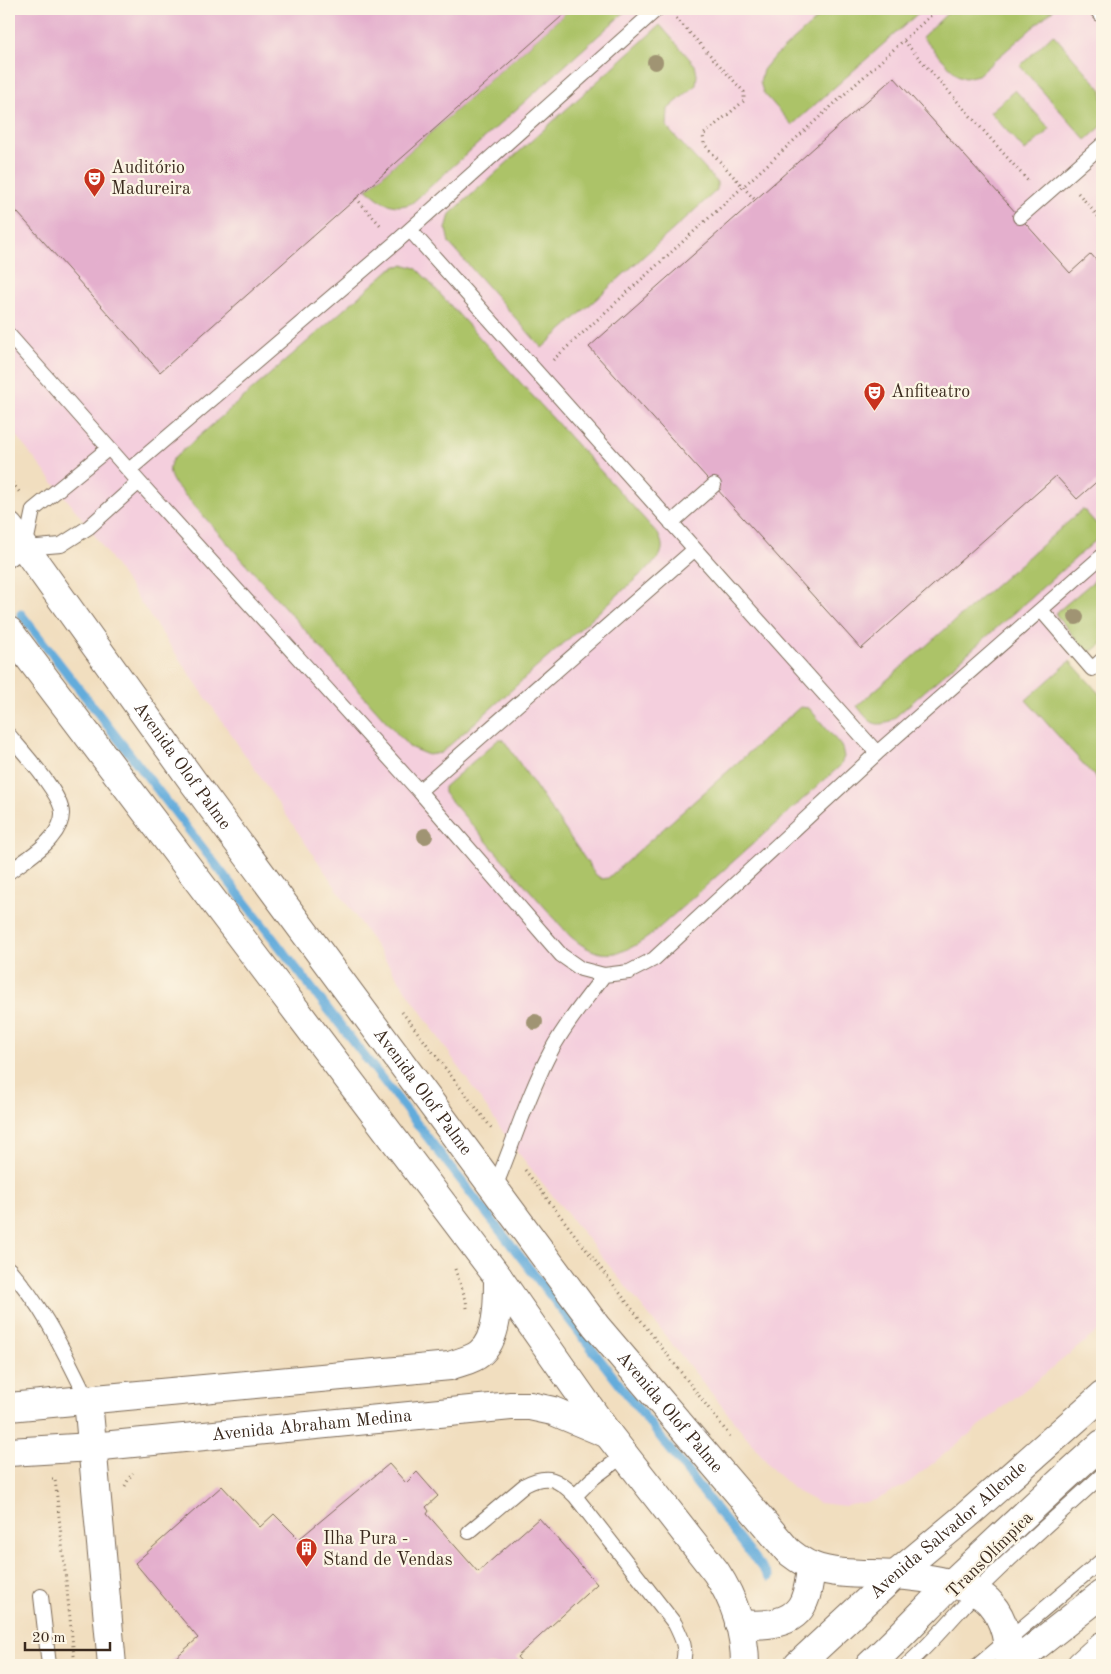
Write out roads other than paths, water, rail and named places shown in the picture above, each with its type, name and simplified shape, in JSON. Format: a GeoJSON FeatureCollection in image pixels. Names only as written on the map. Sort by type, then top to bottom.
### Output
{"type":"FeatureCollection","features":[{"type":"Feature","properties":{"kind":"main road","name":"Avenida Olof Palme"},"geometry":{"type":"LineString","coordinates":[[9,527],[17,554],[194,783],[495,1187],[596,1326],[788,1551],[801,1561],[834,1572],[927,1578],[963,1589]]}},
{"type":"Feature","properties":{"kind":"main road"},"geometry":{"type":"LineString","coordinates":[[9,631],[469,1238],[616,1444],[716,1572],[727,1588],[734,1605],[745,1665]]}},
{"type":"Feature","properties":{"kind":"main road"},"geometry":{"type":"LineString","coordinates":[[9,1407],[450,1366],[479,1355],[487,1345],[492,1335],[498,1303],[498,1277]]}},
{"type":"Feature","properties":{"kind":"main road","name":"Avenida Salvador Allende"},"geometry":{"type":"LineString","coordinates":[[798,1665],[895,1575],[966,1516],[1102,1396]]}},
{"type":"Feature","properties":{"kind":"main road"},"geometry":{"type":"LineString","coordinates":[[88,1400],[112,1665]]}},
{"type":"Feature","properties":{"kind":"main road","name":"Avenida Abraham Medina"},"geometry":{"type":"LineString","coordinates":[[9,1452],[92,1447],[511,1406],[530,1406],[553,1411],[616,1444]]}},
{"type":"Feature","properties":{"kind":"main road","name":"Avenida Salvador Allende"},"geometry":{"type":"LineString","coordinates":[[870,1665],[904,1633],[963,1589],[1102,1444]]}},
{"type":"Feature","properties":{"kind":"main road"},"geometry":{"type":"LineString","coordinates":[[739,1624],[756,1626],[773,1624],[786,1620],[797,1612],[804,1601],[812,1566]]}},
{"type":"Feature","properties":{"kind":"main road"},"geometry":{"type":"LineString","coordinates":[[963,1589],[990,1602],[1004,1628],[1009,1657],[1102,1594]]}},
{"type":"Feature","properties":{"kind":"lane"},"geometry":{"type":"LineString","coordinates":[[128,470],[410,230],[657,9]]}},
{"type":"Feature","properties":{"kind":"lane"},"geometry":{"type":"LineString","coordinates":[[1096,9],[1102,16]]}},
{"type":"Feature","properties":{"kind":"lane"},"geometry":{"type":"LineString","coordinates":[[1020,217],[1102,145]]}},
{"type":"Feature","properties":{"kind":"lane"},"geometry":{"type":"LineString","coordinates":[[410,230],[877,753]]}},
{"type":"Feature","properties":{"kind":"lane"},"geometry":{"type":"LineString","coordinates":[[9,335],[128,470],[419,791],[561,955],[581,969],[604,975],[629,972],[654,959],[877,753],[1102,556]]}},
{"type":"Feature","properties":{"kind":"lane"},"geometry":{"type":"LineString","coordinates":[[17,554],[33,510],[109,448]]}},
{"type":"Feature","properties":{"kind":"lane"},"geometry":{"type":"LineString","coordinates":[[17,554],[61,545],[90,527],[139,482]]}},
{"type":"Feature","properties":{"kind":"lane"},"geometry":{"type":"LineString","coordinates":[[671,523],[714,485]]}},
{"type":"Feature","properties":{"kind":"lane"},"geometry":{"type":"LineString","coordinates":[[419,791],[695,549]]}},
{"type":"Feature","properties":{"kind":"lane"},"geometry":{"type":"LineString","coordinates":[[1041,610],[1092,669],[1102,660]]}},
{"type":"Feature","properties":{"kind":"lane"},"geometry":{"type":"LineString","coordinates":[[9,735],[52,790],[60,803],[62,815],[58,828],[50,839],[9,872]]}},
{"type":"Feature","properties":{"kind":"lane"},"geometry":{"type":"LineString","coordinates":[[495,1187],[551,1050],[567,1024],[604,975]]}},
{"type":"Feature","properties":{"kind":"lane"},"geometry":{"type":"LineString","coordinates":[[9,1269],[24,1285],[46,1318],[88,1400]]}},
{"type":"Feature","properties":{"kind":"lane"},"geometry":{"type":"LineString","coordinates":[[575,1496],[592,1479],[616,1444]]}},
{"type":"Feature","properties":{"kind":"lane","name":"TransOlímpica"},"geometry":{"type":"LineString","coordinates":[[908,1665],[924,1650],[963,1589],[1001,1567],[1102,1475]]}},
{"type":"Feature","properties":{"kind":"lane"},"geometry":{"type":"LineString","coordinates":[[470,1532],[525,1485],[535,1480],[550,1479],[561,1482],[575,1496],[675,1624],[684,1642],[685,1658],[682,1665]]}},
{"type":"Feature","properties":{"kind":"lane"},"geometry":{"type":"LineString","coordinates":[[978,1665],[1009,1657],[1102,1560]]}},
{"type":"Feature","properties":{"kind":"lane"},"geometry":{"type":"LineString","coordinates":[[41,1596],[49,1665]]}},
{"type":"Feature","properties":{"kind":"waterway"},"geometry":{"type":"LineString","coordinates":[[21,614],[769,1577]]}},
{"type":"Feature","properties":{"kind":"place","name":"Auditório Madureira"},"geometry":{"type":"Point","coordinates":[95,197]}},
{"type":"Feature","properties":{"kind":"place","name":"Anfiteatro"},"geometry":{"type":"Point","coordinates":[875,411]}},
{"type":"Feature","properties":{"kind":"place","name":"Ilha Pura - Stand de Vendas"},"geometry":{"type":"Point","coordinates":[307,1568]}}]}
